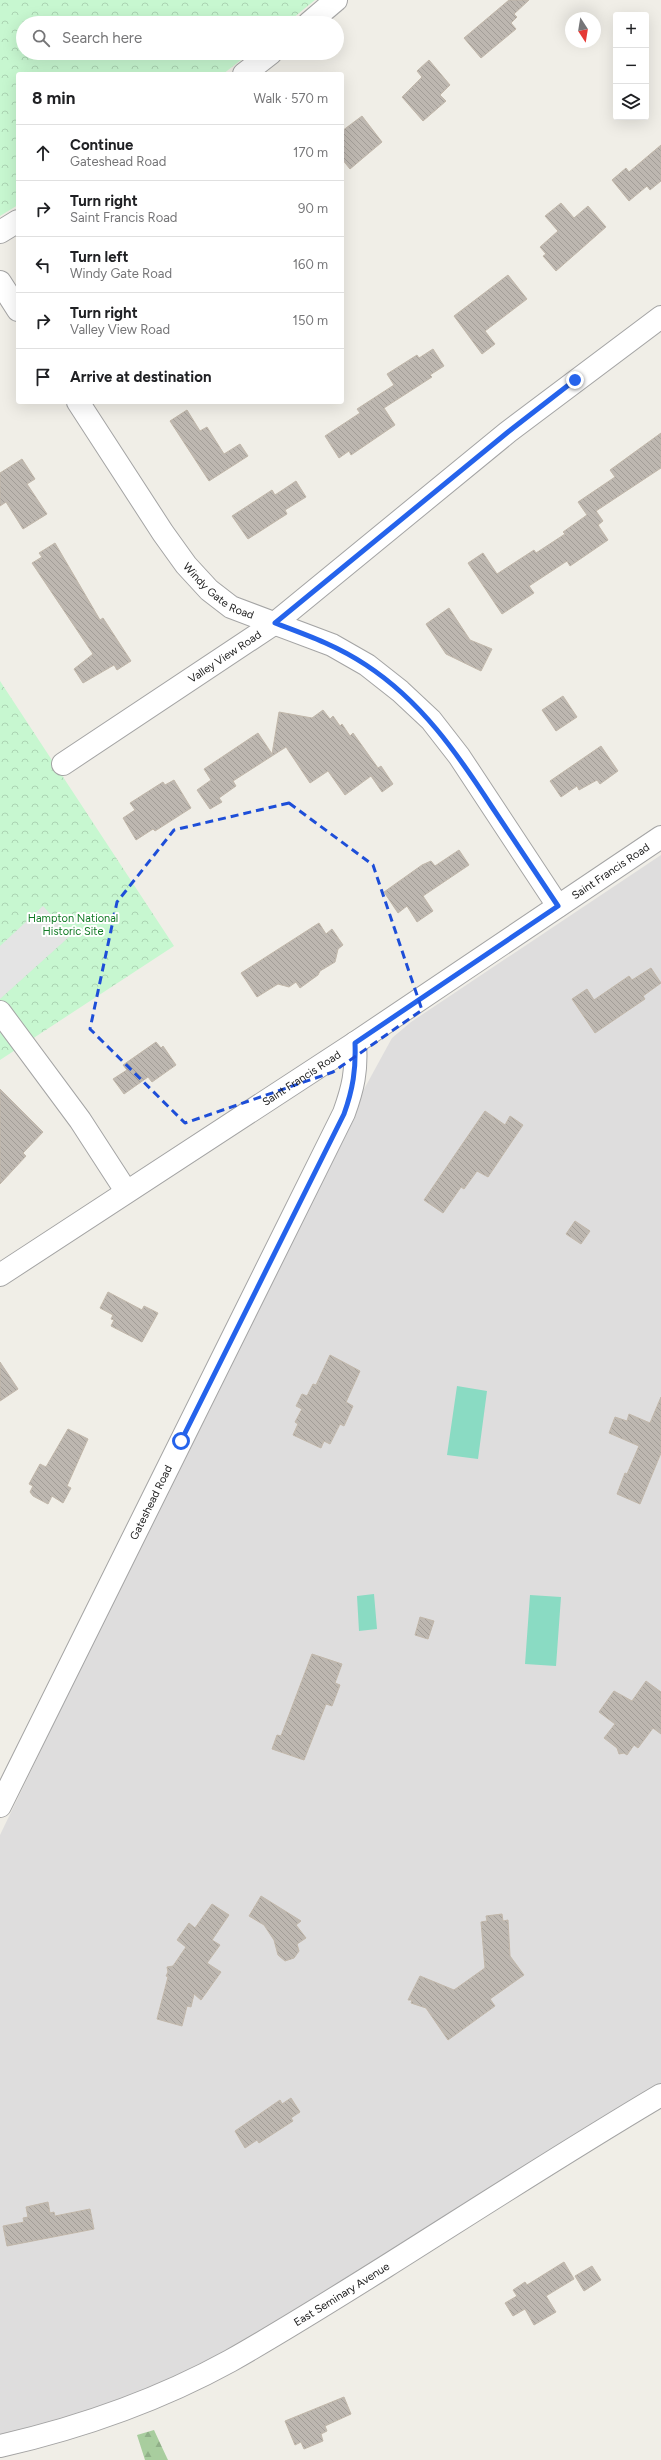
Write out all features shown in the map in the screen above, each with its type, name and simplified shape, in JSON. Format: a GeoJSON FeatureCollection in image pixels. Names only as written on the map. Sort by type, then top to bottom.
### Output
{"type":"FeatureCollection","features":[{"type":"Feature","properties":{"kind":"street"},"geometry":{"type":"LineString","coordinates":[[317,16],[336,0]]}},
{"type":"Feature","properties":{"kind":"street"},"geometry":{"type":"LineString","coordinates":[[247,72],[262,60]]}},
{"type":"Feature","properties":{"kind":"street"},"geometry":{"type":"LineString","coordinates":[[0,232],[16,222]]}},
{"type":"Feature","properties":{"kind":"street"},"geometry":{"type":"LineString","coordinates":[[0,282],[16,307]]}},
{"type":"Feature","properties":{"kind":"street","name":"Valley View Road"},"geometry":{"type":"LineString","coordinates":[[63,764],[275,623],[508,432],[661,317]]}},
{"type":"Feature","properties":{"kind":"street","name":"Windy Gate Road"},"geometry":{"type":"LineString","coordinates":[[79,404],[163,533],[186,565],[209,590],[231,607],[251,616],[275,623],[332,645],[367,665],[400,691],[431,720],[459,756],[558,906]]}},
{"type":"Feature","properties":{"kind":"street","name":"Saint Francis Road"},"geometry":{"type":"LineString","coordinates":[[0,1275],[126,1191],[355,1043],[661,837]]}},
{"type":"Feature","properties":{"kind":"street"},"geometry":{"type":"LineString","coordinates":[[0,1012],[80,1120],[126,1191]]}},
{"type":"Feature","properties":{"kind":"street","name":"Gateshead Road"},"geometry":{"type":"LineString","coordinates":[[0,1806],[344,1114],[352,1090],[356,1069],[355,1043]]}},
{"type":"Feature","properties":{"kind":"street","name":"East Seminary Avenue"},"geometry":{"type":"LineString","coordinates":[[0,2446],[30,2439],[101,2417],[169,2390],[228,2361],[302,2318],[661,2095]]}},
{"type":"Feature","properties":{"kind":"highlighted area"},"geometry":{"type":"Polygon","coordinates":[[[289,803],[373,865],[422,1010],[333,1072],[185,1123],[90,1029],[117,902],[174,830],[289,803]]]}},
{"type":"Feature","properties":{"kind":"shaded area"},"geometry":{"type":"Polygon","coordinates":[[[661,855],[661,2085],[234,2347],[173,2378],[63,2421],[0,2436],[0,1835],[191,1439],[363,1091],[392,1038],[411,1022],[661,855]]]}},
{"type":"Feature","properties":{"kind":"shaded area"},"geometry":{"type":"Polygon","coordinates":[[[43,906],[70,936],[0,999],[0,946],[43,906]]]}},
{"type":"Feature","properties":{"kind":"green space"},"geometry":{"type":"Polygon","coordinates":[[[0,0],[315,0],[296,16],[16,16],[16,60],[241,60],[226,72],[16,72],[16,206],[0,216],[0,0]]]}},
{"type":"Feature","properties":{"kind":"green space","name":"Hampton National Historic Site"},"geometry":{"type":"Polygon","coordinates":[[[0,681],[174,946],[0,1060],[0,681]]]}},
{"type":"Feature","properties":{"kind":"green space"},"geometry":{"type":"Polygon","coordinates":[[[457,1386],[487,1391],[478,1459],[447,1455],[457,1386]]]}},
{"type":"Feature","properties":{"kind":"green space"},"geometry":{"type":"Polygon","coordinates":[[[374,1594],[377,1629],[359,1631],[357,1596],[374,1594]]]}},
{"type":"Feature","properties":{"kind":"green space"},"geometry":{"type":"Polygon","coordinates":[[[530,1595],[561,1597],[556,1666],[525,1664],[530,1595]]]}},
{"type":"Feature","properties":{"kind":"green space"},"geometry":{"type":"Polygon","coordinates":[[[154,2430],[168,2460],[145,2460],[137,2435],[154,2430]]]}},
{"type":"Feature","properties":{"kind":"building"},"geometry":{"type":"Polygon","coordinates":[[[509,0],[529,0],[514,14],[517,17],[511,23],[516,29],[481,58],[464,38],[509,0]]]}},
{"type":"Feature","properties":{"kind":"building"},"geometry":{"type":"Polygon","coordinates":[[[429,60],[450,85],[440,95],[446,101],[423,121],[402,97],[422,77],[417,71],[429,60]]]}},
{"type":"Feature","properties":{"kind":"building"},"geometry":{"type":"Polygon","coordinates":[[[362,116],[382,142],[350,169],[344,162],[344,130],[362,116]]]}},
{"type":"Feature","properties":{"kind":"building"},"geometry":{"type":"Polygon","coordinates":[[[661,145],[661,181],[650,190],[647,186],[629,201],[612,180],[626,168],[629,172],[661,145]]]}},
{"type":"Feature","properties":{"kind":"building"},"geometry":{"type":"Polygon","coordinates":[[[561,203],[574,218],[588,206],[606,227],[556,271],[543,256],[546,254],[540,247],[558,231],[545,216],[561,203]]]}},
{"type":"Feature","properties":{"kind":"building"},"geometry":{"type":"Polygon","coordinates":[[[508,275],[527,299],[485,331],[495,344],[482,354],[454,316],[508,275]]]}},
{"type":"Feature","properties":{"kind":"building"},"geometry":{"type":"Polygon","coordinates":[[[433,349],[444,366],[430,375],[432,377],[384,408],[395,425],[351,455],[349,451],[339,458],[325,436],[360,413],[357,409],[394,385],[387,374],[417,355],[419,358],[433,349]]]}},
{"type":"Feature","properties":{"kind":"building"},"geometry":{"type":"Polygon","coordinates":[[[187,410],[200,431],[207,427],[224,454],[240,444],[248,456],[209,481],[170,421],[187,410]]]}},
{"type":"Feature","properties":{"kind":"building"},"geometry":{"type":"Polygon","coordinates":[[[661,433],[661,468],[596,511],[603,521],[598,525],[608,540],[570,566],[567,561],[529,586],[534,593],[502,614],[468,563],[483,553],[497,574],[534,550],[536,553],[565,534],[563,532],[587,515],[578,502],[615,477],[610,470],[661,433]]]}},
{"type":"Feature","properties":{"kind":"building"},"geometry":{"type":"Polygon","coordinates":[[[22,459],[35,479],[27,484],[47,514],[23,529],[6,502],[0,506],[0,473],[22,459]]]}},
{"type":"Feature","properties":{"kind":"building"},"geometry":{"type":"Polygon","coordinates":[[[296,481],[306,497],[285,510],[287,514],[248,539],[232,516],[272,490],[275,495],[296,481]]]}},
{"type":"Feature","properties":{"kind":"building"},"geometry":{"type":"Polygon","coordinates":[[[55,543],[100,620],[103,618],[131,661],[117,670],[114,665],[83,683],[74,669],[93,654],[32,563],[42,557],[39,553],[55,543]]]}},
{"type":"Feature","properties":{"kind":"building"},"geometry":{"type":"Polygon","coordinates":[[[449,608],[470,640],[492,649],[481,671],[446,654],[426,624],[449,608]]]}},
{"type":"Feature","properties":{"kind":"building"},"geometry":{"type":"Polygon","coordinates":[[[563,696],[577,717],[556,731],[542,710],[563,696]]]}},
{"type":"Feature","properties":{"kind":"building"},"geometry":{"type":"Polygon","coordinates":[[[323,710],[330,719],[333,716],[340,726],[342,724],[350,736],[353,733],[378,768],[381,766],[393,784],[382,792],[371,776],[345,795],[328,771],[310,783],[286,747],[233,781],[236,786],[219,798],[222,802],[210,809],[197,790],[211,780],[204,769],[258,733],[272,754],[279,712],[312,718],[323,710]]]}},
{"type":"Feature","properties":{"kind":"building"},"geometry":{"type":"Polygon","coordinates":[[[601,746],[618,771],[600,784],[597,780],[579,790],[577,786],[561,797],[550,781],[601,746]]]}},
{"type":"Feature","properties":{"kind":"building"},"geometry":{"type":"Polygon","coordinates":[[[174,780],[191,808],[155,831],[153,829],[136,840],[123,818],[135,810],[130,803],[163,782],[165,785],[174,780]]]}},
{"type":"Feature","properties":{"kind":"building"},"geometry":{"type":"Polygon","coordinates":[[[459,850],[469,865],[423,896],[433,911],[417,922],[407,906],[398,913],[384,892],[422,865],[431,861],[435,866],[459,850]]]}},
{"type":"Feature","properties":{"kind":"building"},"geometry":{"type":"Polygon","coordinates":[[[319,923],[326,934],[332,929],[343,945],[338,949],[335,962],[320,971],[318,975],[300,988],[296,982],[289,987],[278,984],[257,997],[241,973],[319,923]]]}},
{"type":"Feature","properties":{"kind":"building"},"geometry":{"type":"Polygon","coordinates":[[[651,968],[661,983],[643,996],[645,999],[595,1033],[572,999],[587,989],[594,1000],[629,976],[632,980],[651,968]]]}},
{"type":"Feature","properties":{"kind":"building"},"geometry":{"type":"Polygon","coordinates":[[[156,1042],[161,1048],[163,1046],[176,1065],[152,1082],[148,1077],[124,1094],[113,1079],[127,1070],[123,1065],[156,1042]]]}},
{"type":"Feature","properties":{"kind":"building"},"geometry":{"type":"Polygon","coordinates":[[[0,1089],[43,1132],[23,1153],[26,1156],[0,1184],[0,1089]]]}},
{"type":"Feature","properties":{"kind":"building"},"geometry":{"type":"Polygon","coordinates":[[[485,1111],[505,1125],[510,1116],[523,1125],[488,1177],[477,1171],[464,1189],[461,1187],[443,1213],[424,1200],[485,1111]]]}},
{"type":"Feature","properties":{"kind":"building"},"geometry":{"type":"Polygon","coordinates":[[[575,1221],[590,1231],[581,1244],[566,1234],[575,1221]]]}},
{"type":"Feature","properties":{"kind":"building"},"geometry":{"type":"Polygon","coordinates":[[[108,1292],[142,1310],[144,1306],[158,1313],[142,1342],[111,1326],[114,1320],[111,1319],[113,1315],[100,1308],[108,1292]]]}},
{"type":"Feature","properties":{"kind":"building"},"geometry":{"type":"Polygon","coordinates":[[[330,1355],[360,1371],[346,1402],[353,1406],[344,1426],[340,1424],[330,1444],[324,1441],[321,1448],[293,1435],[298,1424],[295,1422],[302,1409],[296,1406],[302,1394],[307,1396],[313,1384],[316,1385],[330,1355]]]}},
{"type":"Feature","properties":{"kind":"building"},"geometry":{"type":"Polygon","coordinates":[[[0,1362],[18,1389],[0,1401],[0,1362]]]}},
{"type":"Feature","properties":{"kind":"building"},"geometry":{"type":"Polygon","coordinates":[[[661,1397],[661,1453],[640,1504],[617,1494],[625,1473],[627,1474],[639,1446],[609,1433],[615,1417],[627,1421],[629,1414],[650,1423],[661,1397]]]}},
{"type":"Feature","properties":{"kind":"building"},"geometry":{"type":"Polygon","coordinates":[[[68,1429],[88,1439],[67,1486],[71,1488],[63,1503],[52,1496],[48,1504],[33,1496],[30,1492],[33,1486],[29,1484],[40,1464],[46,1467],[68,1429]]]}},
{"type":"Feature","properties":{"kind":"building"},"geometry":{"type":"Polygon","coordinates":[[[420,1617],[434,1621],[428,1639],[415,1635],[420,1617]]]}},
{"type":"Feature","properties":{"kind":"building"},"geometry":{"type":"Polygon","coordinates":[[[312,1654],[342,1664],[335,1683],[340,1685],[332,1706],[326,1704],[304,1760],[272,1749],[277,1735],[281,1736],[312,1654]]]}},
{"type":"Feature","properties":{"kind":"building"},"geometry":{"type":"Polygon","coordinates":[[[646,1681],[661,1692],[661,1734],[653,1728],[638,1748],[634,1745],[627,1755],[624,1753],[619,1754],[617,1748],[604,1738],[615,1724],[599,1712],[614,1691],[632,1701],[646,1681]]]}},
{"type":"Feature","properties":{"kind":"building"},"geometry":{"type":"Polygon","coordinates":[[[261,1896],[301,1921],[296,1925],[306,1938],[297,1944],[299,1951],[294,1958],[285,1961],[278,1955],[274,1940],[264,1925],[249,1916],[261,1896]]]}},
{"type":"Feature","properties":{"kind":"building"},"geometry":{"type":"Polygon","coordinates":[[[212,1904],[229,1915],[212,1940],[220,1945],[207,1963],[221,1972],[201,2000],[194,1994],[191,2007],[187,2006],[182,2026],[157,2019],[168,1977],[166,1976],[168,1972],[167,1967],[173,1966],[186,1947],[177,1940],[189,1923],[195,1928],[212,1904]]]}},
{"type":"Feature","properties":{"kind":"building"},"geometry":{"type":"Polygon","coordinates":[[[502,1914],[503,1921],[508,1920],[510,1956],[524,1975],[490,1999],[495,2006],[448,2040],[426,2008],[411,2003],[412,2000],[408,2000],[420,1976],[454,1990],[485,1968],[481,1922],[487,1921],[486,1916],[502,1914]]]}},
{"type":"Feature","properties":{"kind":"building"},"geometry":{"type":"Polygon","coordinates":[[[291,2098],[300,2112],[291,2118],[293,2121],[259,2143],[257,2140],[245,2148],[235,2131],[280,2100],[282,2104],[291,2098]]]}},
{"type":"Feature","properties":{"kind":"building"},"geometry":{"type":"Polygon","coordinates":[[[48,2202],[50,2213],[54,2212],[55,2216],[90,2209],[94,2229],[7,2246],[3,2226],[24,2222],[23,2218],[28,2217],[26,2207],[48,2202]]]}},
{"type":"Feature","properties":{"kind":"building"},"geometry":{"type":"Polygon","coordinates":[[[564,2262],[574,2279],[546,2296],[556,2312],[534,2325],[525,2309],[513,2316],[505,2303],[517,2296],[513,2290],[525,2282],[527,2285],[564,2262]]]}},
{"type":"Feature","properties":{"kind":"building"},"geometry":{"type":"Polygon","coordinates":[[[592,2266],[601,2280],[584,2291],[575,2276],[592,2266]]]}},
{"type":"Feature","properties":{"kind":"building"},"geometry":{"type":"Polygon","coordinates":[[[344,2397],[351,2414],[325,2426],[327,2431],[321,2434],[323,2441],[304,2449],[301,2442],[295,2445],[285,2421],[344,2397]]]}},
{"type":"Feature","properties":{"kind":"route"},"geometry":{"type":"LineString","coordinates":[[181,1441],[344,1114],[352,1090],[356,1069],[355,1043],[558,906],[459,756],[431,720],[400,691],[367,665],[332,645],[275,623],[508,432],[575,380]]}}]}
